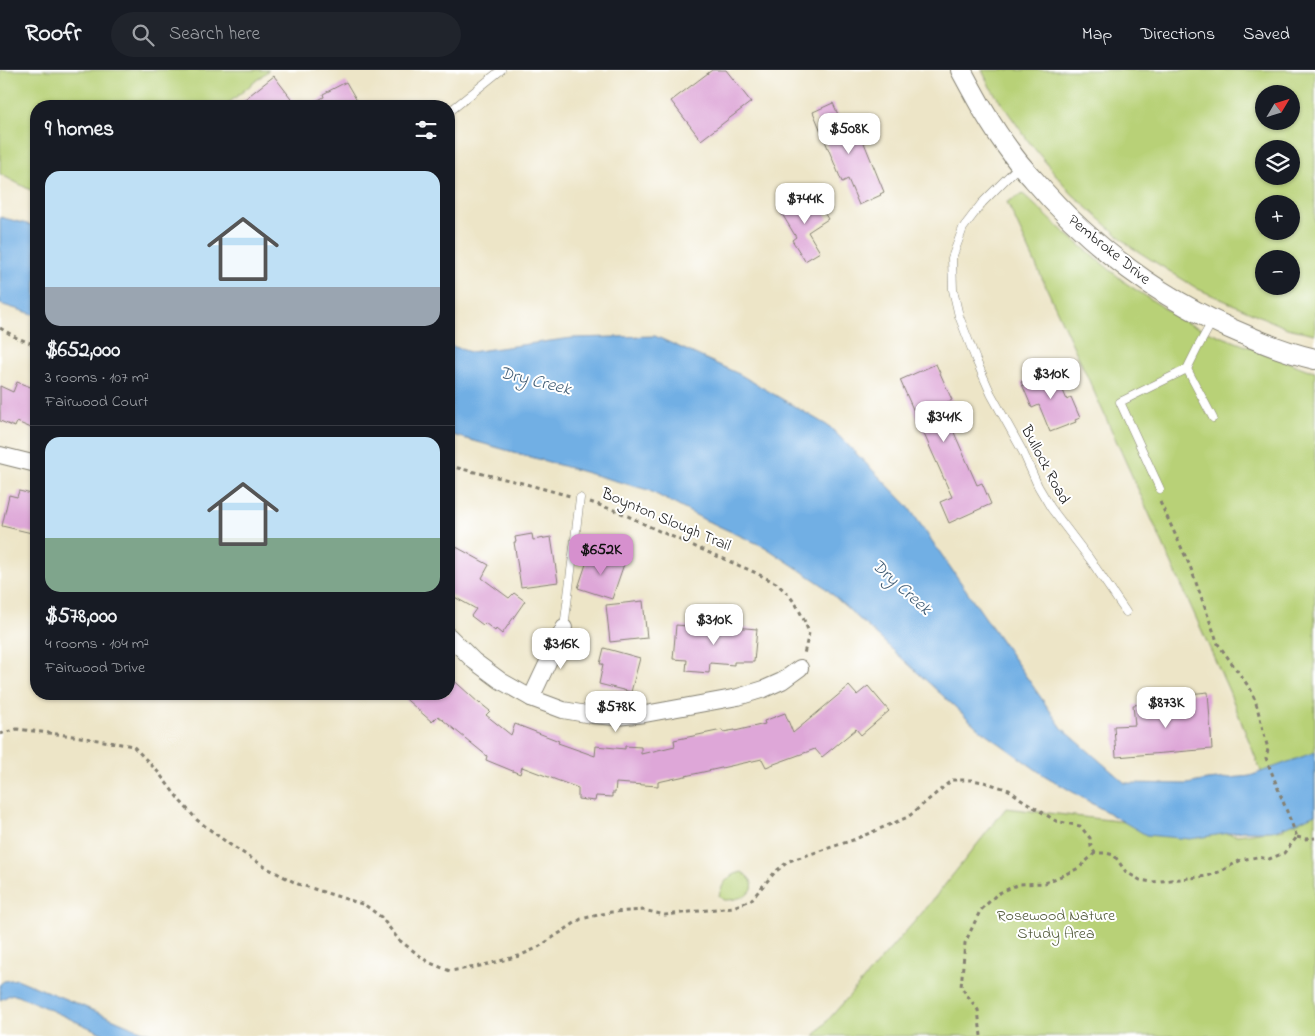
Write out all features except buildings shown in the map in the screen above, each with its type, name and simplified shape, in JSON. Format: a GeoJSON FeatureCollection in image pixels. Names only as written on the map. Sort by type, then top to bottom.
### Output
{"type":"FeatureCollection","features":[{"type":"Feature","properties":{"kind":"street","name":"Pembroke Drive"},"geometry":{"type":"LineString","coordinates":[[961,70],[996,132],[1011,153],[1046,195],[1098,244],[1162,292],[1213,320],[1268,344],[1315,359]]}},
{"type":"Feature","properties":{"kind":"street"},"geometry":{"type":"LineString","coordinates":[[0,456],[30,463]]}},
{"type":"Feature","properties":{"kind":"street"},"geometry":{"type":"LineString","coordinates":[[531,698],[564,628]]}},
{"type":"Feature","properties":{"kind":"street"},"geometry":{"type":"LineString","coordinates":[[455,642],[474,661],[501,681],[531,698],[563,710],[616,718],[738,697],[782,681],[800,668]]}},
{"type":"Feature","properties":{"kind":"lane"},"geometry":{"type":"LineString","coordinates":[[455,107],[501,70]]}},
{"type":"Feature","properties":{"kind":"lane","name":"Bullock Road"},"geometry":{"type":"LineString","coordinates":[[1021,164],[982,203],[963,228],[952,258],[953,290],[959,316],[991,394],[1023,452],[1038,486],[1051,508],[1089,558],[1126,612]]}},
{"type":"Feature","properties":{"kind":"lane"},"geometry":{"type":"LineString","coordinates":[[1160,489],[1120,402],[1187,369],[1213,320]]}},
{"type":"Feature","properties":{"kind":"lane"},"geometry":{"type":"LineString","coordinates":[[1187,369],[1213,418]]}},
{"type":"Feature","properties":{"kind":"lane"},"geometry":{"type":"LineString","coordinates":[[564,628],[580,498]]}},
{"type":"Feature","properties":{"kind":"path"},"geometry":{"type":"LineString","coordinates":[[0,328],[30,343]]}},
{"type":"Feature","properties":{"kind":"path","name":"Boynton Slough Trail"},"geometry":{"type":"LineString","coordinates":[[455,467],[580,498],[617,511],[776,583],[797,606],[809,634],[800,668]]}},
{"type":"Feature","properties":{"kind":"path"},"geometry":{"type":"LineString","coordinates":[[1160,502],[1190,566],[1218,644],[1251,690],[1268,750],[1266,758],[1297,837]]}},
{"type":"Feature","properties":{"kind":"path"},"geometry":{"type":"LineString","coordinates":[[0,734],[16,729],[133,746],[158,772],[180,802],[197,820],[228,844],[298,884],[366,905],[382,917],[399,940],[428,962],[450,971],[476,967],[519,956],[537,948],[580,919],[611,912],[643,910],[665,915],[733,907],[742,904],[751,900],[776,872],[789,861],[853,840],[908,817],[952,780],[984,782],[1009,790],[1056,821],[1080,826],[1090,838],[1091,847],[1095,854]]}},
{"type":"Feature","properties":{"kind":"path"},"geometry":{"type":"LineString","coordinates":[[981,1036],[978,1010],[962,987],[965,943],[980,911],[997,894],[1019,884],[1045,883],[1079,868],[1095,854],[1106,853],[1114,855],[1126,872],[1140,880],[1152,882],[1208,876],[1241,860],[1257,857],[1270,859],[1284,853],[1297,837]]}},
{"type":"Feature","properties":{"kind":"path"},"geometry":{"type":"LineString","coordinates":[[1297,837],[1305,839],[1315,838]]}},
{"type":"Feature","properties":{"kind":"green space"},"geometry":{"type":"Polygon","coordinates":[[[0,70],[269,70],[232,100],[30,100],[30,190],[0,174],[0,70]]]}},
{"type":"Feature","properties":{"kind":"green space"},"geometry":{"type":"Polygon","coordinates":[[[982,70],[1315,70],[1315,334],[1287,328],[1198,289],[1131,247],[1071,193],[1029,142],[990,87],[982,70]]]}},
{"type":"Feature","properties":{"kind":"green space","name":"Rosewood Nature Study Area"},"geometry":{"type":"Polygon","coordinates":[[[1023,194],[1063,231],[1127,284],[1189,324],[1315,371],[1315,1036],[814,1036],[928,906],[1006,808],[1237,835],[1284,829],[1229,691],[1007,202],[1023,194]]]}},
{"type":"Feature","properties":{"kind":"green space"},"geometry":{"type":"Polygon","coordinates":[[[742,872],[749,878],[752,889],[744,896],[723,900],[719,896],[724,883],[729,877],[742,872]]]}},
{"type":"Feature","properties":{"kind":"water"},"geometry":{"type":"Polygon","coordinates":[[[0,217],[30,225],[30,313],[0,304],[0,217]]]}},
{"type":"Feature","properties":{"kind":"water","name":"Dry Creek"},"geometry":{"type":"Polygon","coordinates":[[[655,336],[739,374],[830,427],[907,505],[1062,728],[1125,783],[1187,784],[1250,776],[1315,752],[1315,814],[1272,831],[1243,831],[1190,839],[1146,835],[1042,774],[978,728],[821,584],[765,547],[705,520],[648,490],[455,436],[455,347],[470,352],[572,338],[655,336]]]}},
{"type":"Feature","properties":{"kind":"water"},"geometry":{"type":"Polygon","coordinates":[[[17,979],[137,1028],[164,1036],[108,1036],[12,994],[0,1000],[0,984],[4,981],[17,979]]]}}]}
